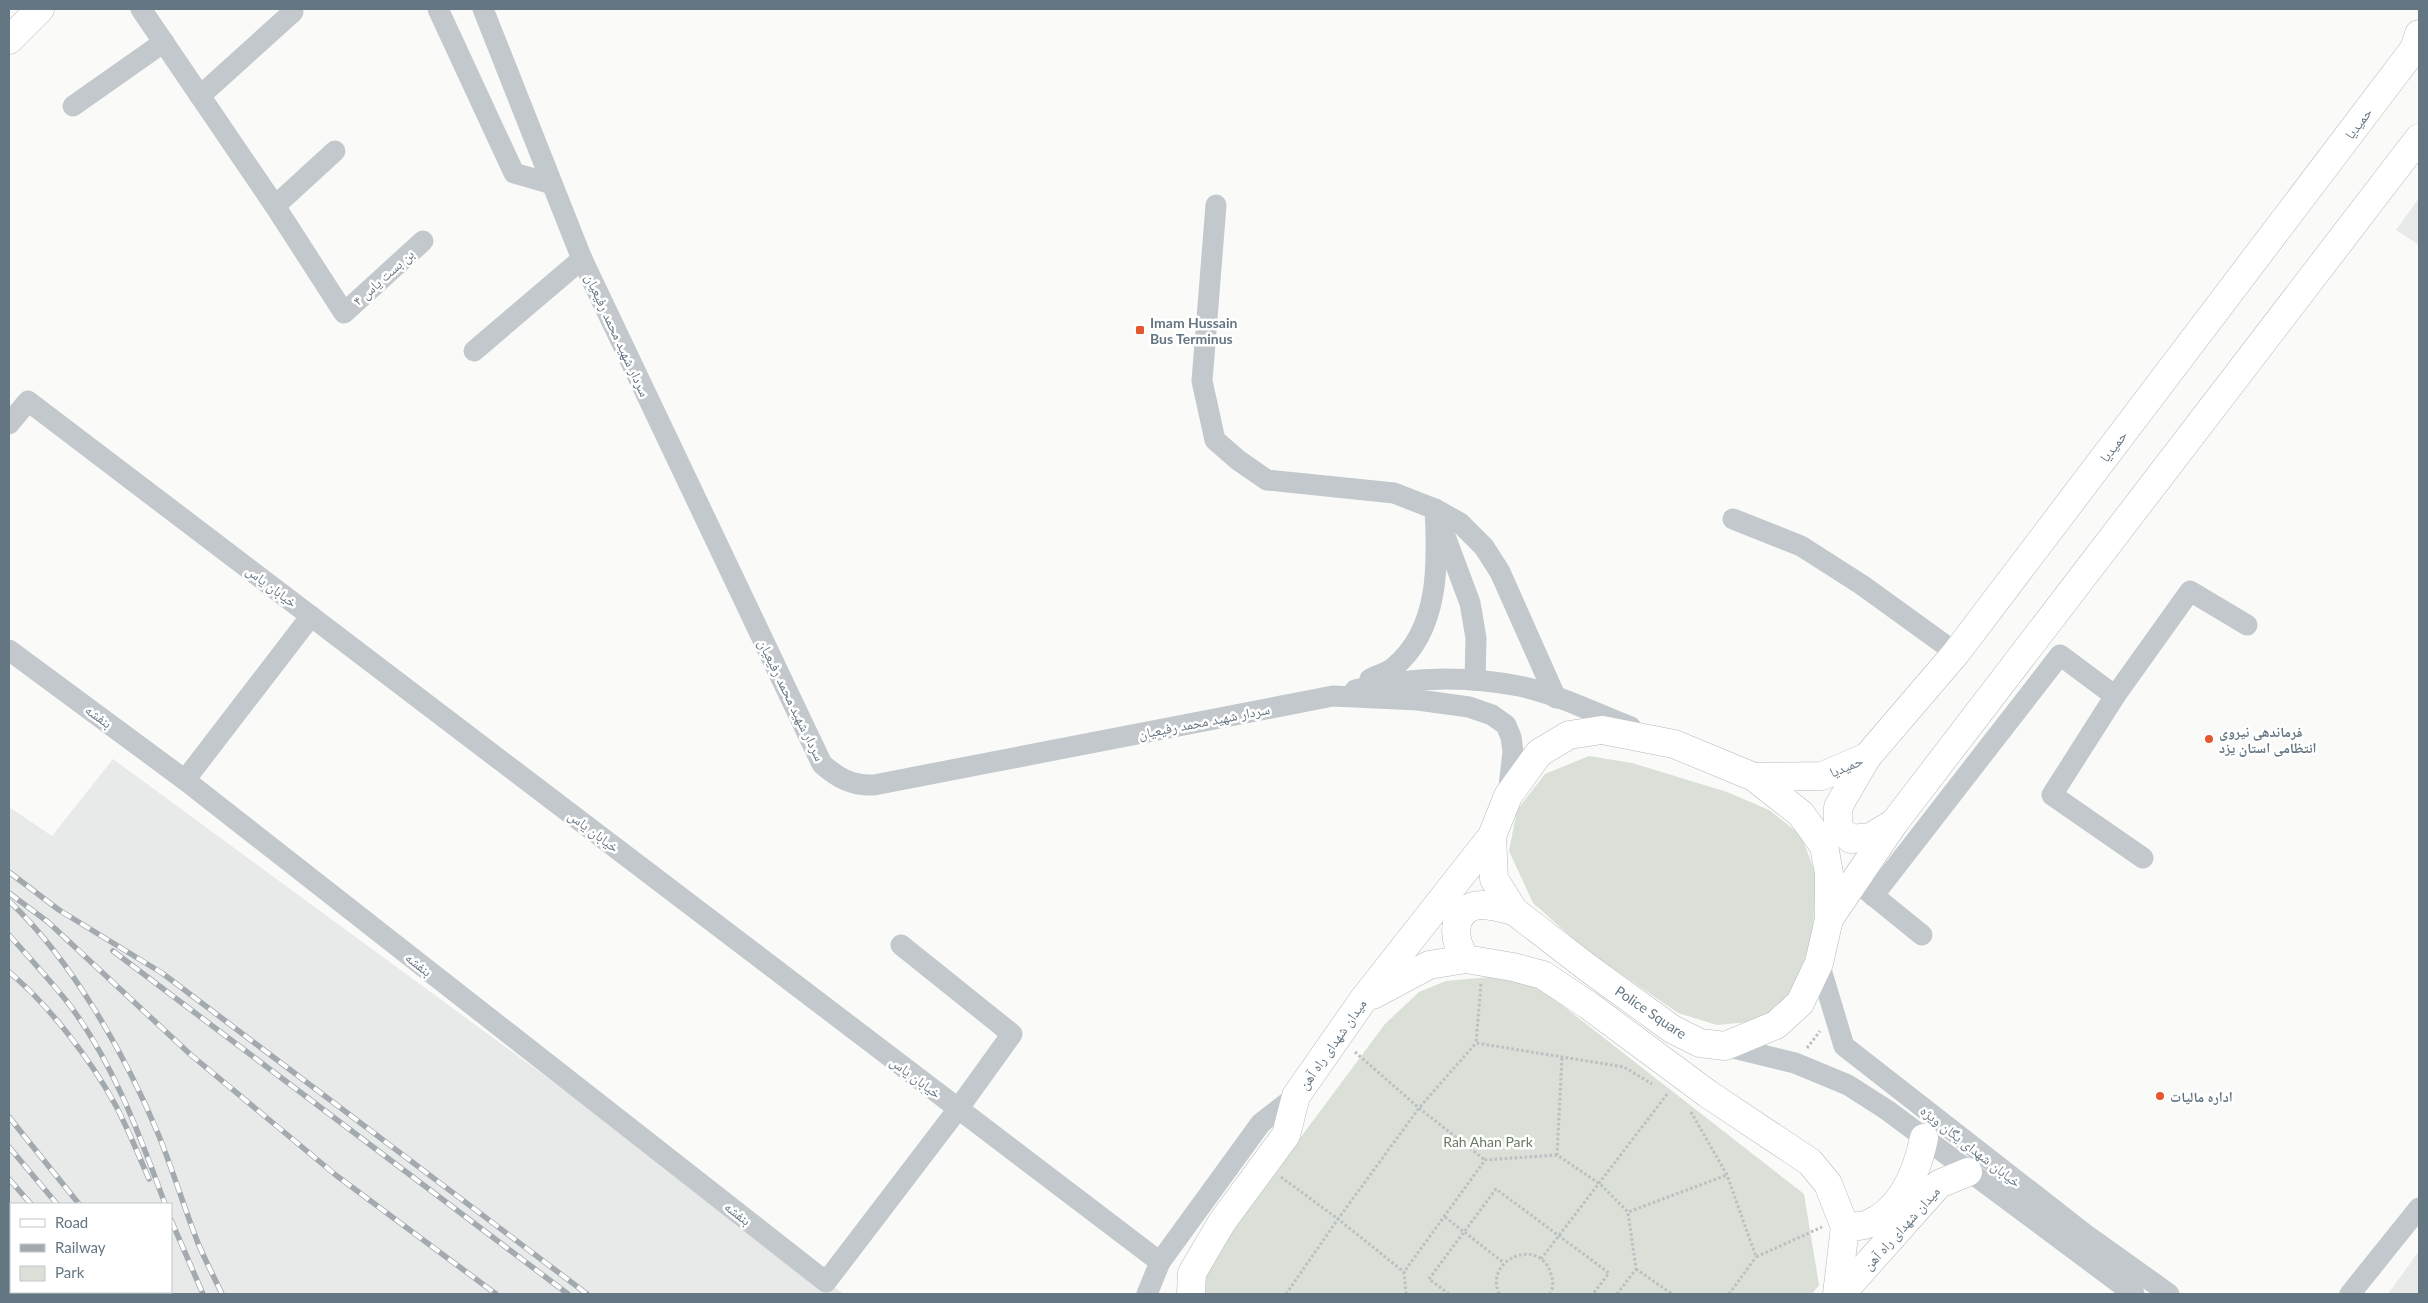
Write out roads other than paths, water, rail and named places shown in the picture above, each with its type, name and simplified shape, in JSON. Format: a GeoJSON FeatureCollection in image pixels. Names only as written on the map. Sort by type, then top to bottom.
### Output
{"type":"FeatureCollection","features":[{"type":"Feature","properties":{"kind":"main road"},"geometry":{"type":"LineString","coordinates":[[9,40],[40,9]]}},
{"type":"Feature","properties":{"kind":"main road","name":"حمیدیا"},"geometry":{"type":"LineString","coordinates":[[1754,777],[1822,776],[1868,756],[1956,653],[2418,42]]}},
{"type":"Feature","properties":{"kind":"main road"},"geometry":{"type":"LineString","coordinates":[[1830,919],[1864,888],[1894,823],[2419,138]]}},
{"type":"Feature","properties":{"kind":"main road","name":"Police Square"},"geometry":{"type":"LineString","coordinates":[[1602,730],[1674,744],[1754,777],[1801,814],[1824,846],[1829,873],[1830,919],[1818,963],[1800,1003],[1776,1025],[1725,1046],[1700,1043],[1672,1029],[1514,911],[1494,879],[1492,836],[1508,796],[1539,753],[1569,735],[1602,730]]}},
{"type":"Feature","properties":{"kind":"main road"},"geometry":{"type":"LineString","coordinates":[[1868,756],[1838,807],[1838,828],[1851,839],[1871,837],[1894,823]]}},
{"type":"Feature","properties":{"kind":"main road","name":"میدان شهدای راه آهن"},"geometry":{"type":"LineString","coordinates":[[1191,1294],[1192,1273],[1222,1222],[1286,1135],[1296,1096],[1363,1000],[1492,836]]}},
{"type":"Feature","properties":{"kind":"main road"},"geometry":{"type":"LineString","coordinates":[[1475,961],[1458,949],[1456,930],[1460,918],[1471,907],[1487,906],[1514,911]]}},
{"type":"Feature","properties":{"kind":"main road"},"geometry":{"type":"LineString","coordinates":[[1363,1000],[1429,965],[1475,961],[1543,975],[1588,1005],[1674,1089],[1810,1162],[1828,1184],[1844,1223],[1837,1294]]}},
{"type":"Feature","properties":{"kind":"main road"},"geometry":{"type":"LineString","coordinates":[[1844,1223],[1867,1225],[1884,1216],[1907,1188],[1918,1165],[1924,1138]]}},
{"type":"Feature","properties":{"kind":"main road","name":"میدان شهدای راه آهن"},"geometry":{"type":"LineString","coordinates":[[1841,1294],[1939,1184],[1968,1172]]}},
{"type":"Feature","properties":{"kind":"street"},"geometry":{"type":"LineString","coordinates":[[141,9],[275,206],[335,151]]}},
{"type":"Feature","properties":{"kind":"street"},"geometry":{"type":"LineString","coordinates":[[438,9],[514,173],[552,184]]}},
{"type":"Feature","properties":{"kind":"street","name":"سردار شهید محمد رفیعیان"},"geometry":{"type":"LineString","coordinates":[[483,9],[582,259],[822,764],[837,777],[858,786],[874,785],[1333,696],[1418,700],[1469,707],[1492,715],[1506,725],[1514,752],[1508,796]]}},
{"type":"Feature","properties":{"kind":"street"},"geometry":{"type":"LineString","coordinates":[[200,96],[293,12]]}},
{"type":"Feature","properties":{"kind":"street"},"geometry":{"type":"LineString","coordinates":[[73,106],[164,42]]}},
{"type":"Feature","properties":{"kind":"street"},"geometry":{"type":"LineString","coordinates":[[1216,205],[1202,381],[1215,440],[1238,460],[1267,480],[1394,493],[1435,508],[1460,523],[1484,547],[1496,566],[1556,698]]}},
{"type":"Feature","properties":{"kind":"street","name":"بن بست یاس ۴"},"geometry":{"type":"LineString","coordinates":[[275,206],[344,313],[423,241]]}},
{"type":"Feature","properties":{"kind":"street"},"geometry":{"type":"LineString","coordinates":[[474,351],[582,259]]}},
{"type":"Feature","properties":{"kind":"street","name":"خیابان یاس"},"geometry":{"type":"LineString","coordinates":[[9,424],[28,401],[1160,1262]]}},
{"type":"Feature","properties":{"kind":"street"},"geometry":{"type":"LineString","coordinates":[[1435,508],[1470,603],[1476,638],[1475,680]]}},
{"type":"Feature","properties":{"kind":"street"},"geometry":{"type":"LineString","coordinates":[[1333,696],[1393,668],[1419,638],[1427,617],[1438,560],[1435,508]]}},
{"type":"Feature","properties":{"kind":"street"},"geometry":{"type":"LineString","coordinates":[[1733,520],[1801,546],[1862,586],[1956,653]]}},
{"type":"Feature","properties":{"kind":"street"},"geometry":{"type":"LineString","coordinates":[[2143,858],[2052,795],[2115,696],[2190,590],[2247,625]]}},
{"type":"Feature","properties":{"kind":"street"},"geometry":{"type":"LineString","coordinates":[[185,780],[311,616]]}},
{"type":"Feature","properties":{"kind":"street","name":"بنفشه"},"geometry":{"type":"LineString","coordinates":[[9,650],[185,780],[826,1282],[958,1109]]}},
{"type":"Feature","properties":{"kind":"street"},"geometry":{"type":"LineString","coordinates":[[1922,935],[1864,888],[2060,655],[2115,696]]}},
{"type":"Feature","properties":{"kind":"street"},"geometry":{"type":"LineString","coordinates":[[1333,696],[1406,680],[1424,678],[1475,680],[1520,686],[1674,744]]}},
{"type":"Feature","properties":{"kind":"street"},"geometry":{"type":"LineString","coordinates":[[901,945],[1012,1034],[958,1109]]}},
{"type":"Feature","properties":{"kind":"street","name":"خیابان شهدای یگان ویژه"},"geometry":{"type":"LineString","coordinates":[[1818,963],[1844,1046],[2085,1234],[2169,1294]]}},
{"type":"Feature","properties":{"kind":"street","name":"خیابان شهدای یگان ویژه"},"geometry":{"type":"LineString","coordinates":[[1725,1046],[1795,1063],[1848,1085],[1924,1138],[2134,1294]]}},
{"type":"Feature","properties":{"kind":"street"},"geometry":{"type":"LineString","coordinates":[[1147,1294],[1160,1262],[1261,1124],[1296,1096]]}},
{"type":"Feature","properties":{"kind":"street"},"geometry":{"type":"LineString","coordinates":[[2350,1294],[2419,1208]]}},
{"type":"Feature","properties":{"kind":"railway"},"geometry":{"type":"LineString","coordinates":[[9,872],[59,910],[162,973],[587,1294]]}},
{"type":"Feature","properties":{"kind":"railway"},"geometry":{"type":"LineString","coordinates":[[9,893],[48,922],[191,1055],[337,1176],[496,1294]]}},
{"type":"Feature","properties":{"kind":"railway"},"geometry":{"type":"LineString","coordinates":[[9,901],[54,951],[75,980],[114,1042],[146,1105],[198,1243],[222,1294]]}},
{"type":"Feature","properties":{"kind":"railway"},"geometry":{"type":"LineString","coordinates":[[9,935],[65,999],[97,1046],[123,1097],[165,1203]]}},
{"type":"Feature","properties":{"kind":"railway"},"geometry":{"type":"LineString","coordinates":[[113,951],[568,1294]]}},
{"type":"Feature","properties":{"kind":"railway"},"geometry":{"type":"LineString","coordinates":[[9,972],[39,1000],[82,1052],[106,1088],[129,1133],[149,1179]]}},
{"type":"Feature","properties":{"kind":"railway"},"geometry":{"type":"LineString","coordinates":[[9,1117],[78,1203]]}},
{"type":"Feature","properties":{"kind":"railway"},"geometry":{"type":"LineString","coordinates":[[9,1147],[56,1203]]}},
{"type":"Feature","properties":{"kind":"railway"},"geometry":{"type":"LineString","coordinates":[[9,1179],[30,1203]]}},
{"type":"Feature","properties":{"kind":"railway"},"geometry":{"type":"LineString","coordinates":[[172,1222],[203,1294]]}},
{"type":"Feature","properties":{"kind":"place","name":"Imam Hussain Bus Terminus"},"geometry":{"type":"Point","coordinates":[1140,330]}},
{"type":"Feature","properties":{"kind":"place","name":"فرماندهی نیروی انتظامی استان یزد"},"geometry":{"type":"Point","coordinates":[2209,739]}},
{"type":"Feature","properties":{"kind":"place","name":"اداره مالیات"},"geometry":{"type":"Point","coordinates":[2160,1096]}},
{"type":"Feature","properties":{"kind":"park label","name":"Rah Ahan Park"},"geometry":{"type":"Point","coordinates":[1488,1141]}}]}
